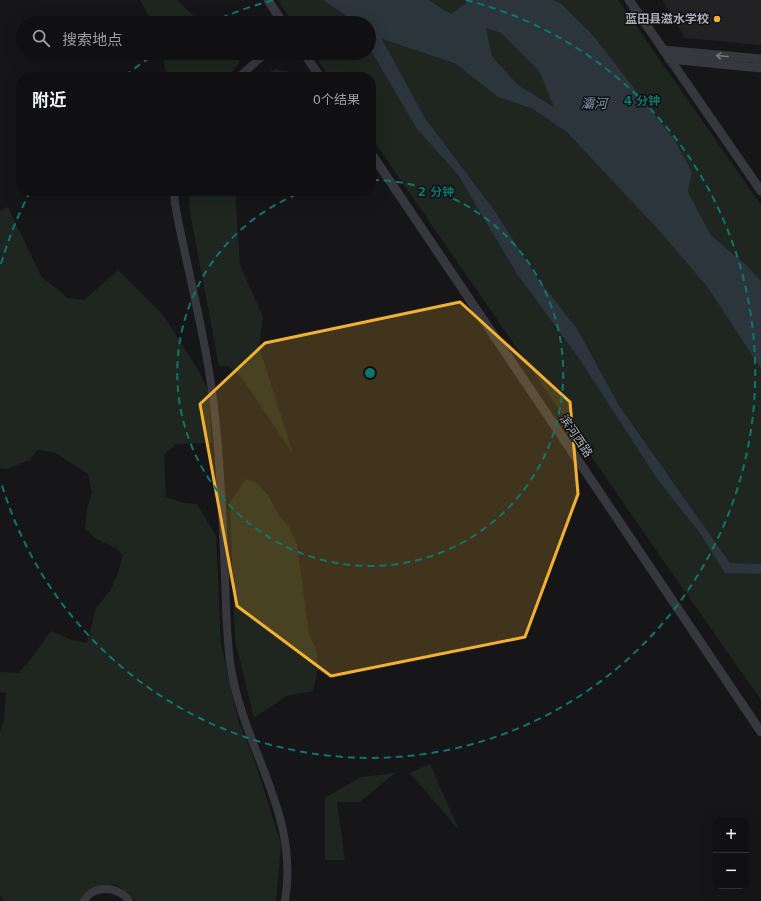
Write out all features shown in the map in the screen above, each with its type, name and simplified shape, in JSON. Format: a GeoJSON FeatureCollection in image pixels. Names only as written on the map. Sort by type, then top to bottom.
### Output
{"type":"FeatureCollection","features":[{"type":"Feature","properties":{"kind":"street"},"geometry":{"type":"LineString","coordinates":[[268,0],[279,16]]}},
{"type":"Feature","properties":{"kind":"street"},"geometry":{"type":"LineString","coordinates":[[629,0],[761,191]]}},
{"type":"Feature","properties":{"kind":"street"},"geometry":{"type":"LineString","coordinates":[[663,50],[761,59]]}},
{"type":"Feature","properties":{"kind":"street"},"geometry":{"type":"LineString","coordinates":[[670,59],[761,68]]}},
{"type":"Feature","properties":{"kind":"street"},"geometry":{"type":"LineString","coordinates":[[245,72],[258,60]]}},
{"type":"Feature","properties":{"kind":"street"},"geometry":{"type":"LineString","coordinates":[[309,60],[317,72]]}},
{"type":"Feature","properties":{"kind":"street","name":"滨河西路"},"geometry":{"type":"LineString","coordinates":[[376,160],[761,732]]}},
{"type":"Feature","properties":{"kind":"street"},"geometry":{"type":"LineString","coordinates":[[174,196],[214,400],[230,667],[234,689],[243,717],[268,780],[282,822],[288,871],[285,901]]}},
{"type":"Feature","properties":{"kind":"street"},"geometry":{"type":"LineString","coordinates":[[84,901],[88,894],[105,888],[122,893],[129,901]]}},
{"type":"Feature","properties":{"kind":"highlighted area"},"geometry":{"type":"Polygon","coordinates":[[[460,302],[570,402],[578,494],[525,637],[331,676],[237,606],[200,404],[265,343],[460,302]]]}},
{"type":"Feature","properties":{"kind":"shaded area"},"geometry":{"type":"Polygon","coordinates":[[[140,0],[177,0],[194,16],[149,16],[140,0]]]}},
{"type":"Feature","properties":{"kind":"shaded area"},"geometry":{"type":"Polygon","coordinates":[[[278,0],[323,0],[346,16],[288,16],[278,0]]]}},
{"type":"Feature","properties":{"kind":"shaded area"},"geometry":{"type":"Polygon","coordinates":[[[429,0],[465,0],[466,3],[451,14],[429,0]]]}},
{"type":"Feature","properties":{"kind":"shaded area"},"geometry":{"type":"Polygon","coordinates":[[[553,0],[618,0],[761,205],[761,281],[747,266],[711,235],[688,192],[692,172],[553,0]]]}},
{"type":"Feature","properties":{"kind":"shaded area","name":"蓝田县滋水学校"},"geometry":{"type":"Polygon","coordinates":[[[662,0],[761,0],[761,45],[685,38],[662,0]]]}},
{"type":"Feature","properties":{"kind":"shaded area"},"geometry":{"type":"Polygon","coordinates":[[[486,28],[501,33],[539,71],[554,107],[518,85],[492,56],[486,28]]]}},
{"type":"Feature","properties":{"kind":"shaded area"},"geometry":{"type":"Polygon","coordinates":[[[382,39],[456,64],[498,97],[569,122],[674,247],[761,328],[761,564],[730,563],[619,404],[578,330],[536,276],[497,214],[425,118],[382,39]]]}},
{"type":"Feature","properties":{"kind":"shaded area"},"geometry":{"type":"Polygon","coordinates":[[[376,59],[416,128],[458,175],[517,274],[580,360],[725,572],[761,574],[761,700],[376,144],[376,72],[326,72],[318,60],[376,59]]]}},
{"type":"Feature","properties":{"kind":"shaded area"},"geometry":{"type":"Polygon","coordinates":[[[163,60],[238,60],[240,62],[232,72],[166,72],[163,60]]]}},
{"type":"Feature","properties":{"kind":"shaded area"},"geometry":{"type":"Polygon","coordinates":[[[276,69],[290,72],[269,72],[276,69]]]}},
{"type":"Feature","properties":{"kind":"shaded area"},"geometry":{"type":"Polygon","coordinates":[[[190,196],[235,196],[240,265],[263,317],[259,346],[293,454],[242,378],[228,366],[219,366],[189,207],[190,196]]]}},
{"type":"Feature","properties":{"kind":"shaded area"},"geometry":{"type":"Polygon","coordinates":[[[8,207],[41,276],[68,298],[84,300],[118,270],[164,316],[197,368],[208,390],[212,443],[176,444],[164,455],[166,497],[184,503],[197,504],[216,536],[221,644],[240,727],[255,762],[281,844],[276,901],[136,901],[116,884],[97,888],[84,901],[4,901],[0,896],[0,731],[4,720],[6,692],[0,693],[0,672],[18,673],[30,660],[51,631],[72,640],[87,643],[96,608],[110,591],[117,576],[123,555],[116,548],[96,539],[85,529],[87,509],[92,492],[88,474],[54,452],[37,450],[29,460],[7,469],[0,468],[0,211],[8,207]]]}},
{"type":"Feature","properties":{"kind":"shaded area"},"geometry":{"type":"Polygon","coordinates":[[[246,479],[257,483],[268,495],[280,517],[289,527],[297,544],[309,635],[316,648],[318,668],[313,691],[287,696],[254,718],[235,640],[230,502],[246,479]]]}},
{"type":"Feature","properties":{"kind":"shaded area"},"geometry":{"type":"Polygon","coordinates":[[[430,764],[459,830],[410,773],[430,764]]]}},
{"type":"Feature","properties":{"kind":"shaded area"},"geometry":{"type":"Polygon","coordinates":[[[395,773],[360,802],[337,802],[345,860],[325,860],[325,798],[361,777],[395,773]]]}},
{"type":"Feature","properties":{"kind":"water","name":"灞河"},"geometry":{"type":"Polygon","coordinates":[[[323,0],[429,0],[451,14],[466,3],[465,0],[553,0],[560,3],[591,33],[675,141],[692,172],[688,192],[711,235],[747,266],[761,281],[761,369],[709,289],[665,237],[567,132],[533,109],[498,97],[456,64],[382,39],[425,118],[497,214],[536,276],[578,330],[619,405],[730,563],[761,564],[761,574],[725,573],[699,532],[658,480],[580,360],[517,274],[458,175],[416,128],[376,59],[376,16],[346,16],[323,0]],[[486,28],[492,56],[518,85],[554,107],[539,71],[501,33],[486,28]]]}},
{"type":"Feature","properties":{"kind":"place","name":"蓝田县滋水学校"},"geometry":{"type":"Point","coordinates":[717,19]}}]}
